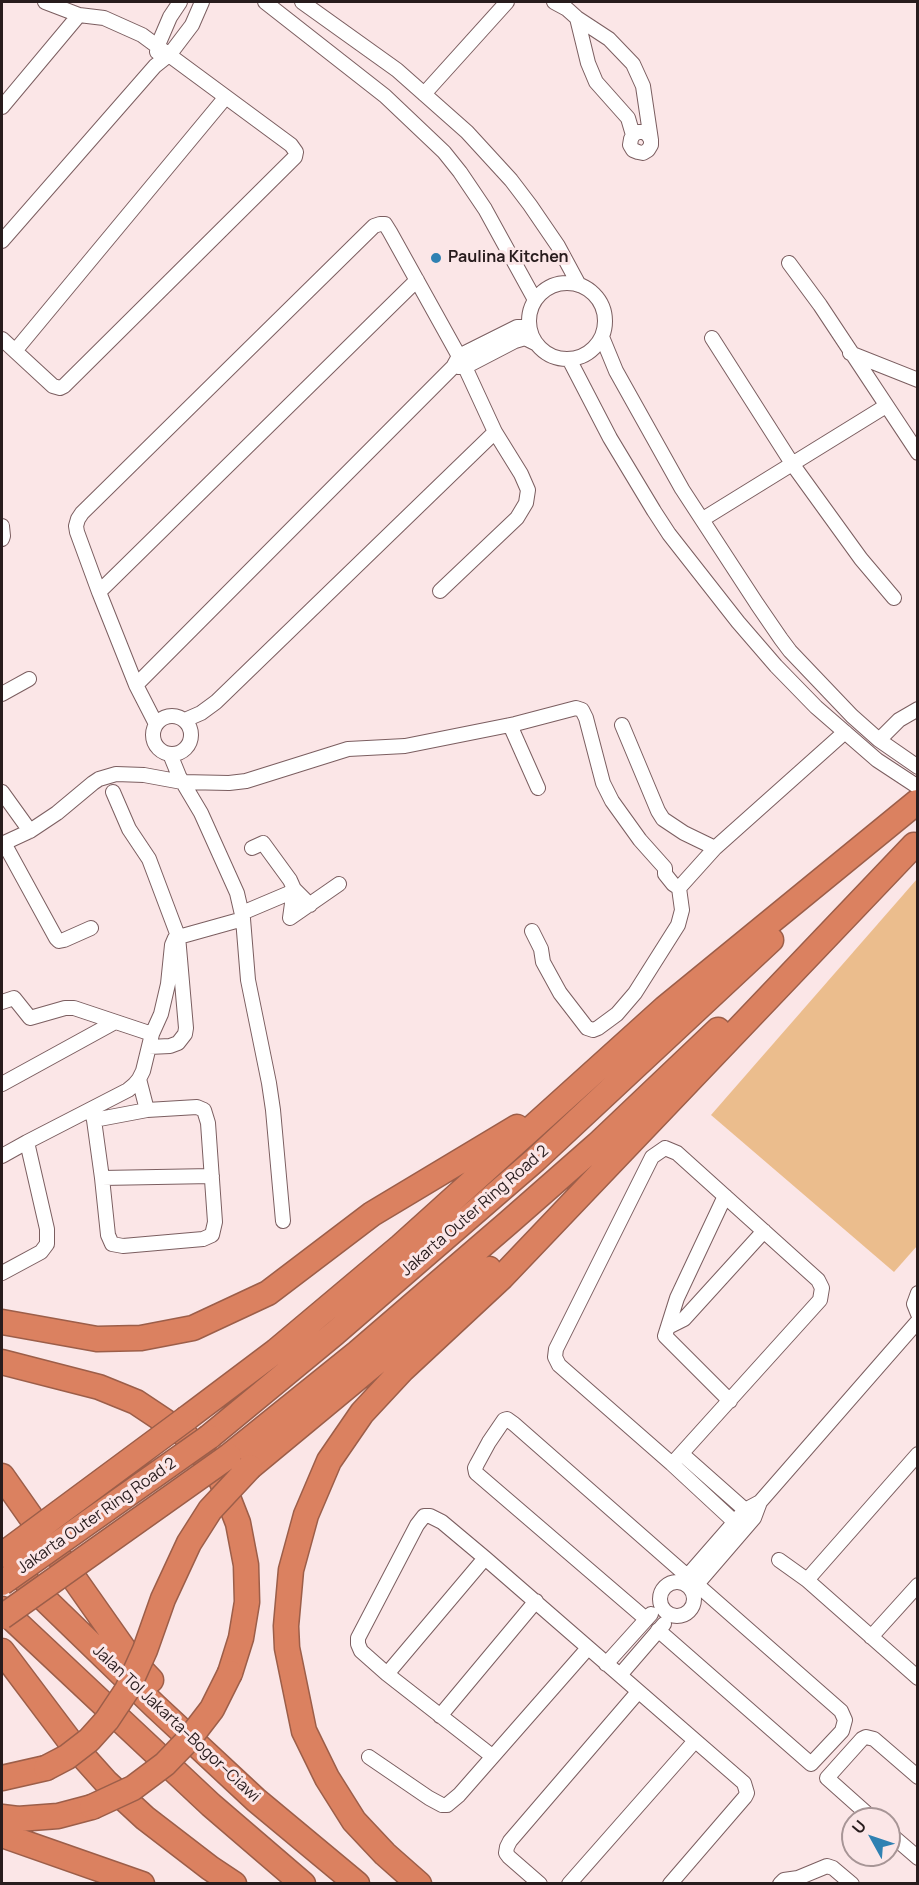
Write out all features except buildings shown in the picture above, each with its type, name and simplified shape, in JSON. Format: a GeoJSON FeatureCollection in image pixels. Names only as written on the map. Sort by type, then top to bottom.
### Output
{"type":"FeatureCollection","features":[{"type":"Feature","properties":{"kind":"highway"},"geometry":{"type":"LineString","coordinates":[[2,1556],[276,1351],[401,1246],[665,1008],[917,802]]}},
{"type":"Feature","properties":{"kind":"highway","name":"Jakarta Outer Ring Road 2"},"geometry":{"type":"LineString","coordinates":[[2,1583],[209,1437],[336,1333],[544,1152],[917,802]]}},
{"type":"Feature","properties":{"kind":"highway"},"geometry":{"type":"LineString","coordinates":[[419,1884],[385,1854],[354,1821],[327,1778],[304,1731],[287,1648],[286,1626],[291,1570],[306,1515],[329,1461],[362,1413],[402,1370],[502,1277],[587,1190],[916,843]]}},
{"type":"Feature","properties":{"kind":"highway","name":"Jakarta Outer Ring Road 2"},"geometry":{"type":"LineString","coordinates":[[2,1617],[229,1456],[357,1353],[598,1144],[916,843]]}},
{"type":"Feature","properties":{"kind":"highway"},"geometry":{"type":"LineString","coordinates":[[2,1322],[97,1339],[141,1338],[193,1328],[268,1293],[372,1214],[567,1096]]}},
{"type":"Feature","properties":{"kind":"highway"},"geometry":{"type":"LineString","coordinates":[[2,1778],[46,1768],[67,1757],[89,1740],[112,1712],[127,1690],[145,1650],[163,1599],[189,1543],[210,1510],[250,1467],[587,1190]]}},
{"type":"Feature","properties":{"kind":"highway"},"geometry":{"type":"LineString","coordinates":[[2,1362],[99,1388],[136,1402],[184,1434],[215,1468],[238,1523],[246,1565],[247,1602],[241,1638],[230,1673],[212,1709],[189,1740],[165,1764],[133,1788],[92,1807],[58,1816],[18,1819],[2,1817]]}},
{"type":"Feature","properties":{"kind":"highway"},"geometry":{"type":"LineString","coordinates":[[2,1476],[130,1658],[231,1763],[256,1800]]}},
{"type":"Feature","properties":{"kind":"highway","name":"Jalan Tol Jakarta–Bogor–Ciawi"},"geometry":{"type":"LineString","coordinates":[[2,1556],[155,1706],[256,1800],[357,1884]]}},
{"type":"Feature","properties":{"kind":"highway","name":"Jalan Tol Jakarta–Bogor–Ciawi"},"geometry":{"type":"LineString","coordinates":[[2,1609],[211,1805],[303,1884]]}},
{"type":"Feature","properties":{"kind":"highway"},"geometry":{"type":"LineString","coordinates":[[2,1651],[78,1752],[106,1782],[145,1818],[234,1884]]}},
{"type":"Feature","properties":{"kind":"highway"},"geometry":{"type":"LineString","coordinates":[[2,1835],[142,1884]]}},
{"type":"Feature","properties":{"kind":"street"},"geometry":{"type":"LineString","coordinates":[[2,339],[53,386],[60,388],[64,386],[292,161],[296,152],[291,145],[142,34],[105,18],[79,15],[45,2]]}},
{"type":"Feature","properties":{"kind":"street"},"geometry":{"type":"LineString","coordinates":[[155,66],[158,45],[170,17],[180,2]]}},
{"type":"Feature","properties":{"kind":"street"},"geometry":{"type":"LineString","coordinates":[[2,241],[155,66],[170,54],[192,26],[202,2]]}},
{"type":"Feature","properties":{"kind":"street"},"geometry":{"type":"LineString","coordinates":[[265,2],[385,96],[444,152],[485,209],[535,300]]}},
{"type":"Feature","properties":{"kind":"street"},"geometry":{"type":"LineString","coordinates":[[302,2],[397,70],[467,132],[511,180],[558,246],[579,285]]}},
{"type":"Feature","properties":{"kind":"street"},"geometry":{"type":"LineString","coordinates":[[424,94],[507,2]]}},
{"type":"Feature","properties":{"kind":"street"},"geometry":{"type":"LineString","coordinates":[[554,2],[609,39],[633,64],[644,86],[651,140],[644,132],[633,135],[628,118],[602,90],[591,74],[577,18]]}},
{"type":"Feature","properties":{"kind":"street"},"geometry":{"type":"LineString","coordinates":[[2,107],[79,15]]}},
{"type":"Feature","properties":{"kind":"street"},"geometry":{"type":"LineString","coordinates":[[15,351],[225,98]]}},
{"type":"Feature","properties":{"kind":"street"},"geometry":{"type":"LineString","coordinates":[[628,118],[647,113]]}},
{"type":"Feature","properties":{"kind":"street"},"geometry":{"type":"LineString","coordinates":[[156,724],[136,685],[76,526],[82,513],[374,226],[380,224],[387,226],[495,432],[526,482],[528,490],[526,503],[510,525],[440,591]]}},
{"type":"Feature","properties":{"kind":"street"},"geometry":{"type":"LineString","coordinates":[[789,263],[916,447]]}},
{"type":"Feature","properties":{"kind":"street"},"geometry":{"type":"LineString","coordinates":[[99,592],[417,280]]}},
{"type":"Feature","properties":{"kind":"street"},"geometry":{"type":"LineString","coordinates":[[602,337],[590,351],[580,357],[569,359],[555,357],[543,351],[536,343],[529,327],[529,313],[535,300],[543,291],[554,285],[567,283],[579,285],[591,292],[600,303],[604,316],[602,337],[616,371],[640,417],[682,489],[757,604],[790,651],[845,709],[879,740],[913,765]]}},
{"type":"Feature","properties":{"kind":"street"},"geometry":{"type":"LineString","coordinates":[[136,685],[459,363],[517,327],[529,327]]}},
{"type":"Feature","properties":{"kind":"street"},"geometry":{"type":"LineString","coordinates":[[459,363],[525,338],[536,343]]}},
{"type":"Feature","properties":{"kind":"street"},"geometry":{"type":"LineString","coordinates":[[712,338],[793,465],[861,559],[894,598]]}},
{"type":"Feature","properties":{"kind":"street"},"geometry":{"type":"LineString","coordinates":[[850,353],[918,380]]}},
{"type":"Feature","properties":{"kind":"street"},"geometry":{"type":"LineString","coordinates":[[569,359],[610,438],[669,534],[738,622],[816,707],[876,760],[918,787]]}},
{"type":"Feature","properties":{"kind":"street"},"geometry":{"type":"LineString","coordinates":[[703,519],[886,406]]}},
{"type":"Feature","properties":{"kind":"street"},"geometry":{"type":"LineString","coordinates":[[185,720],[201,713],[216,702],[495,432]]}},
{"type":"Feature","properties":{"kind":"street"},"geometry":{"type":"LineString","coordinates":[[2,526],[2,539]]}},
{"type":"Feature","properties":{"kind":"street"},"geometry":{"type":"LineString","coordinates":[[2,694],[29,679]]}},
{"type":"Feature","properties":{"kind":"street"},"geometry":{"type":"LineString","coordinates":[[92,928],[59,941],[3,843],[30,831],[57,813],[88,786],[106,776],[144,775],[182,782],[246,781],[348,749],[405,746],[510,725],[573,709],[582,710],[586,718],[603,783],[612,801],[664,868],[665,874],[680,888]]}},
{"type":"Feature","properties":{"kind":"street"},"geometry":{"type":"LineString","coordinates":[[879,740],[899,720],[918,709]]}},
{"type":"Feature","properties":{"kind":"street"},"geometry":{"type":"LineString","coordinates":[[166,716],[185,720],[191,732],[188,746],[183,751],[170,754],[158,748],[154,743],[153,730],[156,724],[166,716]]}},
{"type":"Feature","properties":{"kind":"street"},"geometry":{"type":"LineString","coordinates":[[510,725],[538,788]]}},
{"type":"Feature","properties":{"kind":"street"},"geometry":{"type":"LineString","coordinates":[[622,725],[663,819],[715,849]]}},
{"type":"Feature","properties":{"kind":"street"},"geometry":{"type":"LineString","coordinates":[[532,931],[542,948],[543,962],[560,993],[587,1028],[595,1029],[607,1023],[635,993],[678,925],[682,910],[680,888],[715,849],[845,732]]}},
{"type":"Feature","properties":{"kind":"street"},"geometry":{"type":"LineString","coordinates":[[170,754],[182,782],[201,813],[237,893],[242,916],[248,980],[273,1110],[283,1221]]}},
{"type":"Feature","properties":{"kind":"street"},"geometry":{"type":"LineString","coordinates":[[2,792],[30,831]]}},
{"type":"Feature","properties":{"kind":"street"},"geometry":{"type":"LineString","coordinates":[[2,1002],[14,999],[30,1018],[70,1008],[115,1022],[151,1040],[170,1046],[178,1043],[185,1034],[178,936],[149,859],[129,829],[113,792]]}},
{"type":"Feature","properties":{"kind":"street"},"geometry":{"type":"LineString","coordinates":[[252,848],[263,843],[290,880],[294,890],[310,905]]}},
{"type":"Feature","properties":{"kind":"street"},"geometry":{"type":"LineString","coordinates":[[294,890],[290,918],[339,884]]}},
{"type":"Feature","properties":{"kind":"street"},"geometry":{"type":"LineString","coordinates":[[2,1156],[27,1142],[92,1115],[128,1090],[139,1079],[168,984],[173,940],[178,936],[242,916],[294,890]]}},
{"type":"Feature","properties":{"kind":"street"},"geometry":{"type":"LineString","coordinates":[[2,1084],[115,1022]]}},
{"type":"Feature","properties":{"kind":"street"},"geometry":{"type":"LineString","coordinates":[[139,1079],[147,1110]]}},
{"type":"Feature","properties":{"kind":"street"},"geometry":{"type":"LineString","coordinates":[[197,1107],[204,1110],[208,1123],[215,1222],[214,1232],[210,1237],[123,1246],[112,1244],[108,1235],[92,1115],[197,1107]]}},
{"type":"Feature","properties":{"kind":"street"},"geometry":{"type":"LineString","coordinates":[[2,1273],[41,1252],[47,1244],[46,1229],[27,1142]]}},
{"type":"Feature","properties":{"kind":"street"},"geometry":{"type":"LineString","coordinates":[[677,1459],[820,1300],[822,1288],[818,1280],[677,1153],[665,1148],[652,1157],[556,1349],[555,1357],[559,1365],[677,1459],[749,1514]]}},
{"type":"Feature","properties":{"kind":"street"},"geometry":{"type":"LineString","coordinates":[[102,1178],[212,1176]]}},
{"type":"Feature","properties":{"kind":"street"},"geometry":{"type":"LineString","coordinates":[[725,1196],[677,1298],[665,1336],[730,1401]]}},
{"type":"Feature","properties":{"kind":"street"},"geometry":{"type":"LineString","coordinates":[[668,1327],[684,1319],[764,1231]]}},
{"type":"Feature","properties":{"kind":"street"},"geometry":{"type":"LineString","coordinates":[[918,1293],[914,1304],[918,1314]]}},
{"type":"Feature","properties":{"kind":"street"},"geometry":{"type":"LineString","coordinates":[[690,1583],[918,1321]]}},
{"type":"Feature","properties":{"kind":"street"},"geometry":{"type":"LineString","coordinates":[[646,1619],[476,1473],[475,1468],[501,1423],[507,1419],[514,1424],[690,1583],[841,1711],[846,1720],[842,1731],[811,1764],[658,1630]]}},
{"type":"Feature","properties":{"kind":"street"},"geometry":{"type":"LineString","coordinates":[[807,1580],[918,1454]]}},
{"type":"Feature","properties":{"kind":"street"},"geometry":{"type":"LineString","coordinates":[[677,1459],[739,1527]]}},
{"type":"Feature","properties":{"kind":"street"},"geometry":{"type":"LineString","coordinates":[[492,1756],[387,1674],[361,1651],[358,1644],[358,1638],[424,1516],[435,1518],[485,1558],[694,1742],[744,1783],[747,1793],[670,1884]]}},
{"type":"Feature","properties":{"kind":"street"},"geometry":{"type":"LineString","coordinates":[[387,1674],[485,1558]]}},
{"type":"Feature","properties":{"kind":"street"},"geometry":{"type":"LineString","coordinates":[[778,1560],[807,1580],[918,1678]]}},
{"type":"Feature","properties":{"kind":"street"},"geometry":{"type":"LineString","coordinates":[[673,1582],[690,1583],[694,1598],[693,1606],[687,1613],[679,1616],[665,1611],[660,1595],[665,1587],[673,1582]]}},
{"type":"Feature","properties":{"kind":"street"},"geometry":{"type":"LineString","coordinates":[[871,1637],[918,1585]]}},
{"type":"Feature","properties":{"kind":"street"},"geometry":{"type":"LineString","coordinates":[[440,1716],[536,1601]]}},
{"type":"Feature","properties":{"kind":"street"},"geometry":{"type":"LineString","coordinates":[[606,1664],[661,1604]]}},
{"type":"Feature","properties":{"kind":"street"},"geometry":{"type":"LineString","coordinates":[[620,1676],[671,1615]]}},
{"type":"Feature","properties":{"kind":"street"},"geometry":{"type":"LineString","coordinates":[[369,1757],[429,1798],[442,1805],[447,1805],[459,1795],[588,1648]]}},
{"type":"Feature","properties":{"kind":"street"},"geometry":{"type":"LineString","coordinates":[[540,1884],[509,1857],[506,1853],[507,1847],[638,1692]]}},
{"type":"Feature","properties":{"kind":"street"},"geometry":{"type":"LineString","coordinates":[[860,1807],[827,1778],[862,1739],[866,1737],[874,1739],[918,1777]]}},
{"type":"Feature","properties":{"kind":"street"},"geometry":{"type":"LineString","coordinates":[[569,1884],[694,1742]]}},
{"type":"Feature","properties":{"kind":"street"},"geometry":{"type":"LineString","coordinates":[[901,1843],[918,1858]]}},
{"type":"Feature","properties":{"kind":"street"},"geometry":{"type":"LineString","coordinates":[[780,1884],[784,1880],[798,1878],[827,1866],[833,1868],[852,1884]]}},
{"type":"Feature","properties":{"kind":"shaded area"},"geometry":{"type":"Polygon","coordinates":[[[917,879],[917,1246],[894,1272],[711,1115],[917,879]]]}},
{"type":"Feature","properties":{"kind":"place","name":"Paulina Kitchen"},"geometry":{"type":"Point","coordinates":[436,258]}}]}
